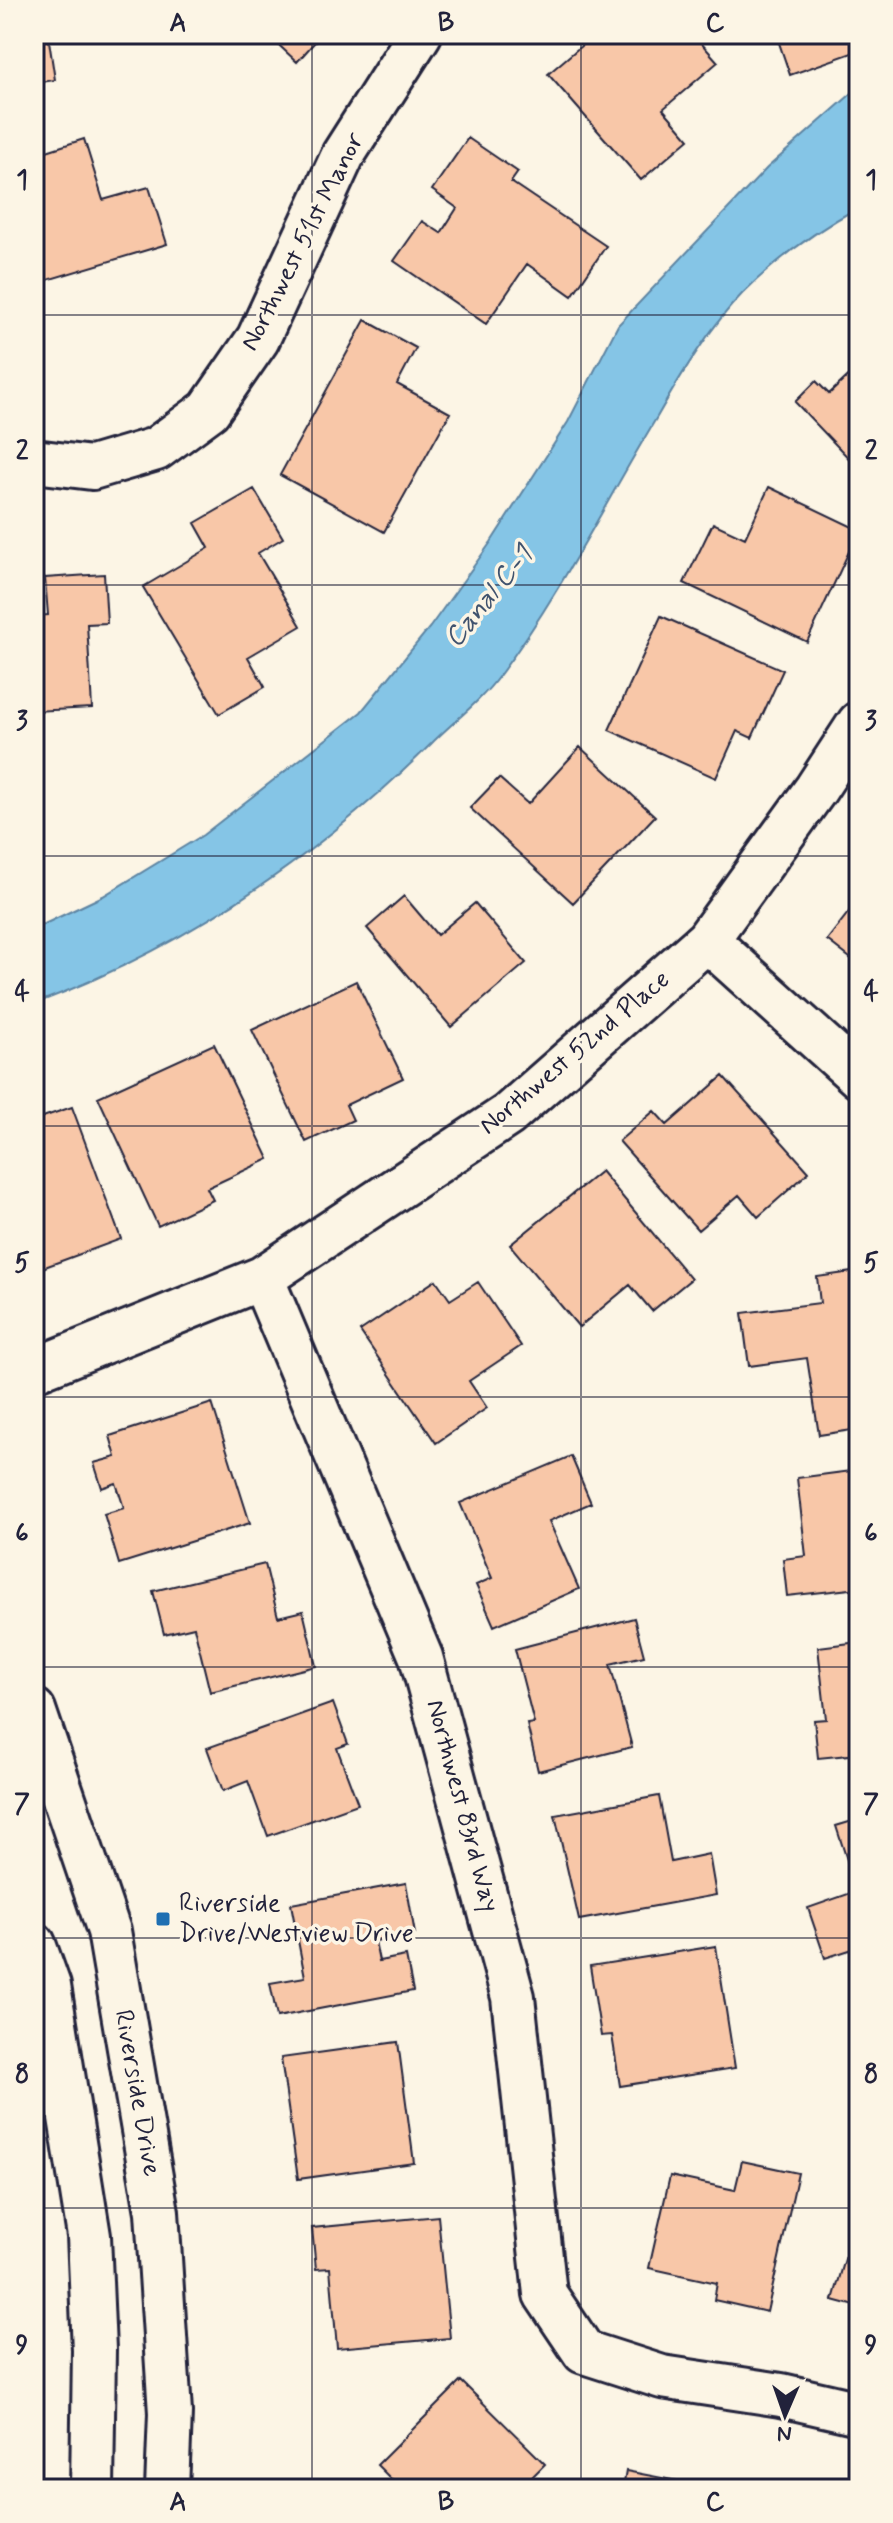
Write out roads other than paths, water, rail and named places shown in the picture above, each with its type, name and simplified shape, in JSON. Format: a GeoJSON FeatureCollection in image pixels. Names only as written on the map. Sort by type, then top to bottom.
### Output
{"type":"FeatureCollection","features":[{"type":"Feature","properties":{"kind":"street","name":"Northwest 51st Manor"},"geometry":{"type":"LineString","coordinates":[[34,461],[92,468],[156,449],[209,410],[258,339],[343,155],[420,34]]}},
{"type":"Feature","properties":{"kind":"street","name":"Northwest 52nd Place"},"geometry":{"type":"LineString","coordinates":[[34,1370],[262,1278],[508,1115],[707,940],[816,789],[859,723]]}},
{"type":"Feature","properties":{"kind":"street"},"geometry":{"type":"LineString","coordinates":[[707,940],[859,1077]]}},
{"type":"Feature","properties":{"kind":"street","name":"Northwest 83rd Way"},"geometry":{"type":"LineString","coordinates":[[262,1278],[421,1657],[513,1997],[545,2294],[584,2352],[662,2377],[781,2395],[859,2413]]}},
{"type":"Feature","properties":{"kind":"street","name":"Riverside Drive"},"geometry":{"type":"LineString","coordinates":[[34,1710],[109,1931],[157,2212],[170,2413],[167,2489]]}},
{"type":"Feature","properties":{"kind":"street"},"geometry":{"type":"LineString","coordinates":[[34,1944],[49,1986],[89,2236],[94,2350],[92,2489]]}},
{"type":"Feature","properties":{"kind":"water","name":"Canal C-1"},"geometry":{"type":"Polygon","coordinates":[[[859,87],[859,207],[784,257],[756,280],[719,321],[696,352],[542,613],[484,694],[342,824],[246,895],[144,956],[34,1004],[34,929],[103,896],[203,835],[361,712],[430,627],[491,542],[568,422],[618,325],[767,168],[859,87]]]}},
{"type":"Feature","properties":{"kind":"place","name":"Riverside Drive/Westview Drive"},"geometry":{"type":"Point","coordinates":[163,1919]}}]}
